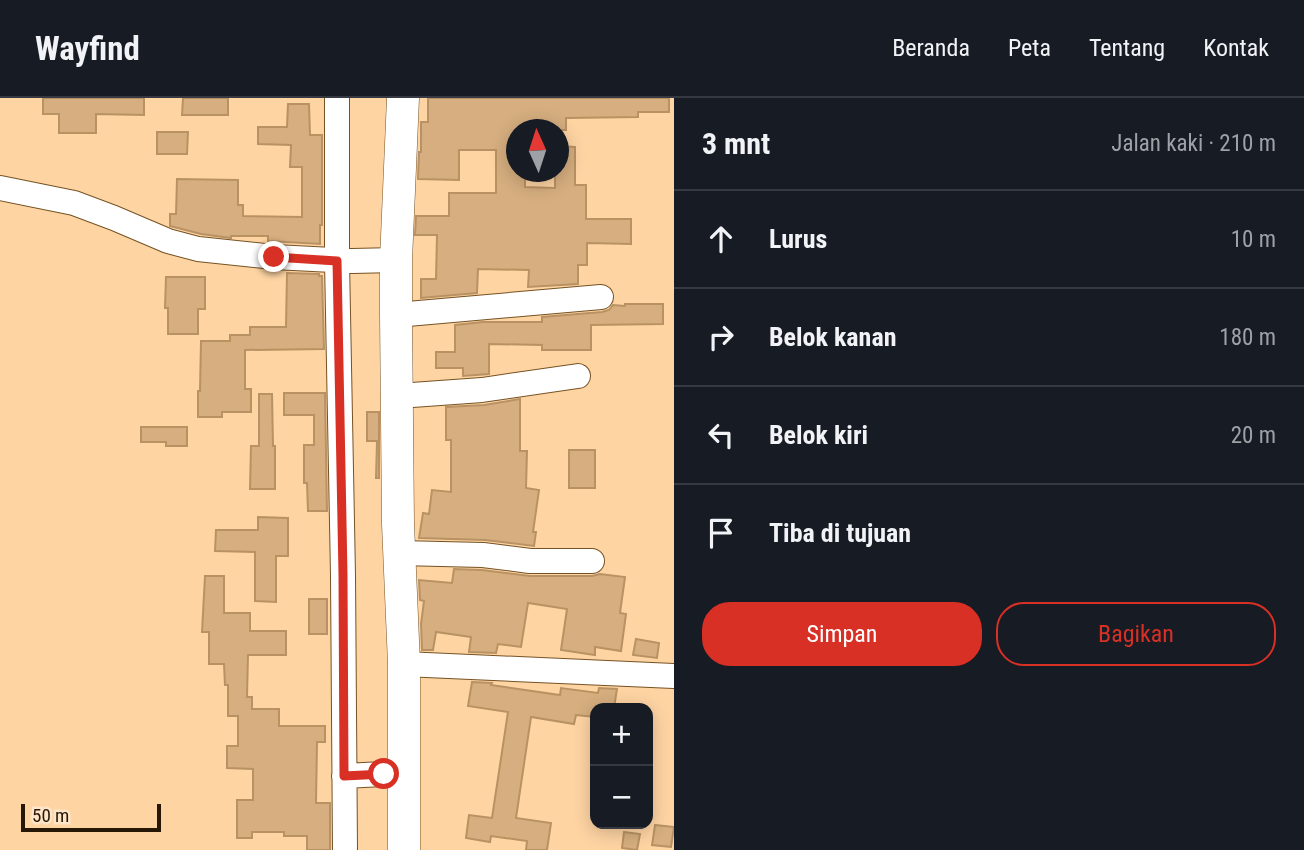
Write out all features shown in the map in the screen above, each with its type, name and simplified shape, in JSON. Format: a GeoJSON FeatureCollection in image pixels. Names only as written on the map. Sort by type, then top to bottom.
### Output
{"type":"FeatureCollection","features":[{"type":"Feature","properties":{"kind":"main road"},"geometry":{"type":"LineString","coordinates":[[402,98],[392,261],[396,315],[399,553],[404,664],[373,775],[404,850]]}},
{"type":"Feature","properties":{"kind":"street"},"geometry":{"type":"LineString","coordinates":[[337,98],[345,261],[343,562],[373,775],[345,850]]}},
{"type":"Feature","properties":{"kind":"street"},"geometry":{"type":"LineString","coordinates":[[0,188],[74,204],[157,236],[198,248],[274,257],[392,261]]}},
{"type":"Feature","properties":{"kind":"street"},"geometry":{"type":"LineString","coordinates":[[396,315],[601,297]]}},
{"type":"Feature","properties":{"kind":"street"},"geometry":{"type":"LineString","coordinates":[[398,396],[482,390],[578,376]]}},
{"type":"Feature","properties":{"kind":"street"},"geometry":{"type":"LineString","coordinates":[[399,553],[483,555],[530,561],[592,561]]}},
{"type":"Feature","properties":{"kind":"street"},"geometry":{"type":"LineString","coordinates":[[404,664],[674,676]]}},
{"type":"Feature","properties":{"kind":"building"},"geometry":{"type":"Polygon","coordinates":[[[43,98],[144,98],[144,115],[96,114],[96,133],[59,133],[59,114],[43,114],[43,98]]]}},
{"type":"Feature","properties":{"kind":"building"},"geometry":{"type":"Polygon","coordinates":[[[183,98],[228,98],[228,115],[182,115],[183,98]]]}},
{"type":"Feature","properties":{"kind":"building"},"geometry":{"type":"Polygon","coordinates":[[[428,98],[669,98],[669,112],[638,112],[638,117],[506,119],[506,182],[525,182],[525,187],[555,188],[555,182],[569,182],[569,147],[575,147],[575,185],[586,185],[586,219],[631,219],[631,244],[587,243],[587,265],[578,265],[578,284],[528,287],[529,270],[478,269],[477,293],[421,298],[421,279],[436,279],[437,235],[415,235],[416,216],[449,216],[449,193],[496,193],[496,150],[459,150],[459,180],[418,179],[421,122],[428,122],[428,98]]]}},
{"type":"Feature","properties":{"kind":"building"},"geometry":{"type":"Polygon","coordinates":[[[288,104],[309,104],[310,135],[322,135],[320,244],[268,241],[268,236],[231,238],[170,226],[170,214],[176,214],[177,179],[238,180],[238,205],[243,205],[243,216],[302,217],[302,167],[290,167],[291,145],[258,144],[258,127],[287,127],[288,104]]]}},
{"type":"Feature","properties":{"kind":"building"},"geometry":{"type":"Polygon","coordinates":[[[157,132],[188,132],[187,154],[157,154],[157,132]]]}},
{"type":"Feature","properties":{"kind":"building"},"geometry":{"type":"Polygon","coordinates":[[[287,273],[322,276],[324,349],[245,350],[245,389],[251,389],[251,412],[222,412],[222,417],[198,417],[201,341],[230,341],[230,335],[250,335],[250,327],[286,327],[287,273]]]}},
{"type":"Feature","properties":{"kind":"building"},"geometry":{"type":"Polygon","coordinates":[[[166,277],[205,277],[205,309],[198,309],[198,334],[168,334],[166,277]]]}},
{"type":"Feature","properties":{"kind":"building"},"geometry":{"type":"Polygon","coordinates":[[[663,304],[663,324],[591,325],[591,350],[542,350],[542,345],[489,344],[489,374],[463,376],[463,368],[436,368],[436,352],[455,352],[455,325],[542,322],[542,317],[602,312],[613,305],[663,304]]]}},
{"type":"Feature","properties":{"kind":"building"},"geometry":{"type":"Polygon","coordinates":[[[284,393],[325,393],[327,511],[308,511],[307,483],[304,483],[304,445],[314,445],[314,415],[284,415],[284,393]]]}},
{"type":"Feature","properties":{"kind":"building"},"geometry":{"type":"Polygon","coordinates":[[[259,394],[272,394],[275,489],[250,489],[251,446],[259,446],[259,394]]]}},
{"type":"Feature","properties":{"kind":"building"},"geometry":{"type":"Polygon","coordinates":[[[520,399],[520,451],[527,451],[526,488],[539,490],[533,532],[536,532],[534,546],[485,540],[419,538],[423,513],[429,514],[432,490],[451,492],[451,440],[446,440],[446,407],[520,399]]]}},
{"type":"Feature","properties":{"kind":"building"},"geometry":{"type":"Polygon","coordinates":[[[367,412],[379,412],[379,478],[376,478],[377,441],[367,441],[367,412]]]}},
{"type":"Feature","properties":{"kind":"building"},"geometry":{"type":"Polygon","coordinates":[[[141,427],[187,427],[187,446],[166,446],[166,442],[141,442],[141,427]]]}},
{"type":"Feature","properties":{"kind":"building"},"geometry":{"type":"Polygon","coordinates":[[[569,450],[595,450],[595,488],[569,488],[569,450]]]}},
{"type":"Feature","properties":{"kind":"building"},"geometry":{"type":"Polygon","coordinates":[[[258,517],[288,518],[288,556],[276,556],[276,602],[255,601],[255,552],[215,551],[216,530],[258,530],[258,517]]]}},
{"type":"Feature","properties":{"kind":"building"},"geometry":{"type":"Polygon","coordinates":[[[454,569],[530,576],[600,574],[625,577],[620,613],[626,614],[621,651],[595,647],[595,655],[561,650],[567,609],[528,603],[521,647],[498,644],[496,653],[469,652],[471,637],[436,632],[433,650],[422,650],[424,601],[420,600],[419,580],[452,583],[454,569]]]}},
{"type":"Feature","properties":{"kind":"building"},"geometry":{"type":"Polygon","coordinates":[[[205,576],[224,576],[224,613],[250,613],[250,631],[286,631],[286,655],[248,655],[247,697],[252,697],[252,709],[279,709],[279,726],[325,726],[325,742],[317,742],[316,803],[330,803],[330,850],[307,850],[307,836],[284,836],[284,832],[252,832],[252,838],[237,838],[237,800],[253,800],[253,769],[227,768],[227,746],[238,746],[238,716],[228,716],[228,685],[225,685],[224,664],[209,664],[209,632],[202,632],[205,576]]]}},
{"type":"Feature","properties":{"kind":"building"},"geometry":{"type":"Polygon","coordinates":[[[309,599],[327,599],[327,634],[309,634],[309,599]]]}},
{"type":"Feature","properties":{"kind":"building"},"geometry":{"type":"Polygon","coordinates":[[[636,639],[659,643],[657,658],[633,655],[636,639]]]}},
{"type":"Feature","properties":{"kind":"building"},"geometry":{"type":"Polygon","coordinates":[[[472,682],[560,695],[561,688],[598,693],[599,688],[617,689],[615,703],[590,703],[590,716],[576,715],[574,724],[531,717],[516,818],[551,823],[547,850],[526,850],[527,841],[491,836],[490,842],[466,838],[469,815],[492,818],[508,712],[468,706],[472,682]]]}},
{"type":"Feature","properties":{"kind":"building"},"geometry":{"type":"Polygon","coordinates":[[[655,825],[674,827],[671,847],[652,845],[655,825]]]}},
{"type":"Feature","properties":{"kind":"building"},"geometry":{"type":"Polygon","coordinates":[[[624,832],[640,834],[637,850],[622,848],[624,832]]]}},
{"type":"Feature","properties":{"kind":"route"},"geometry":{"type":"LineString","coordinates":[[274,257],[337,261],[344,776],[384,774]]}}]}
